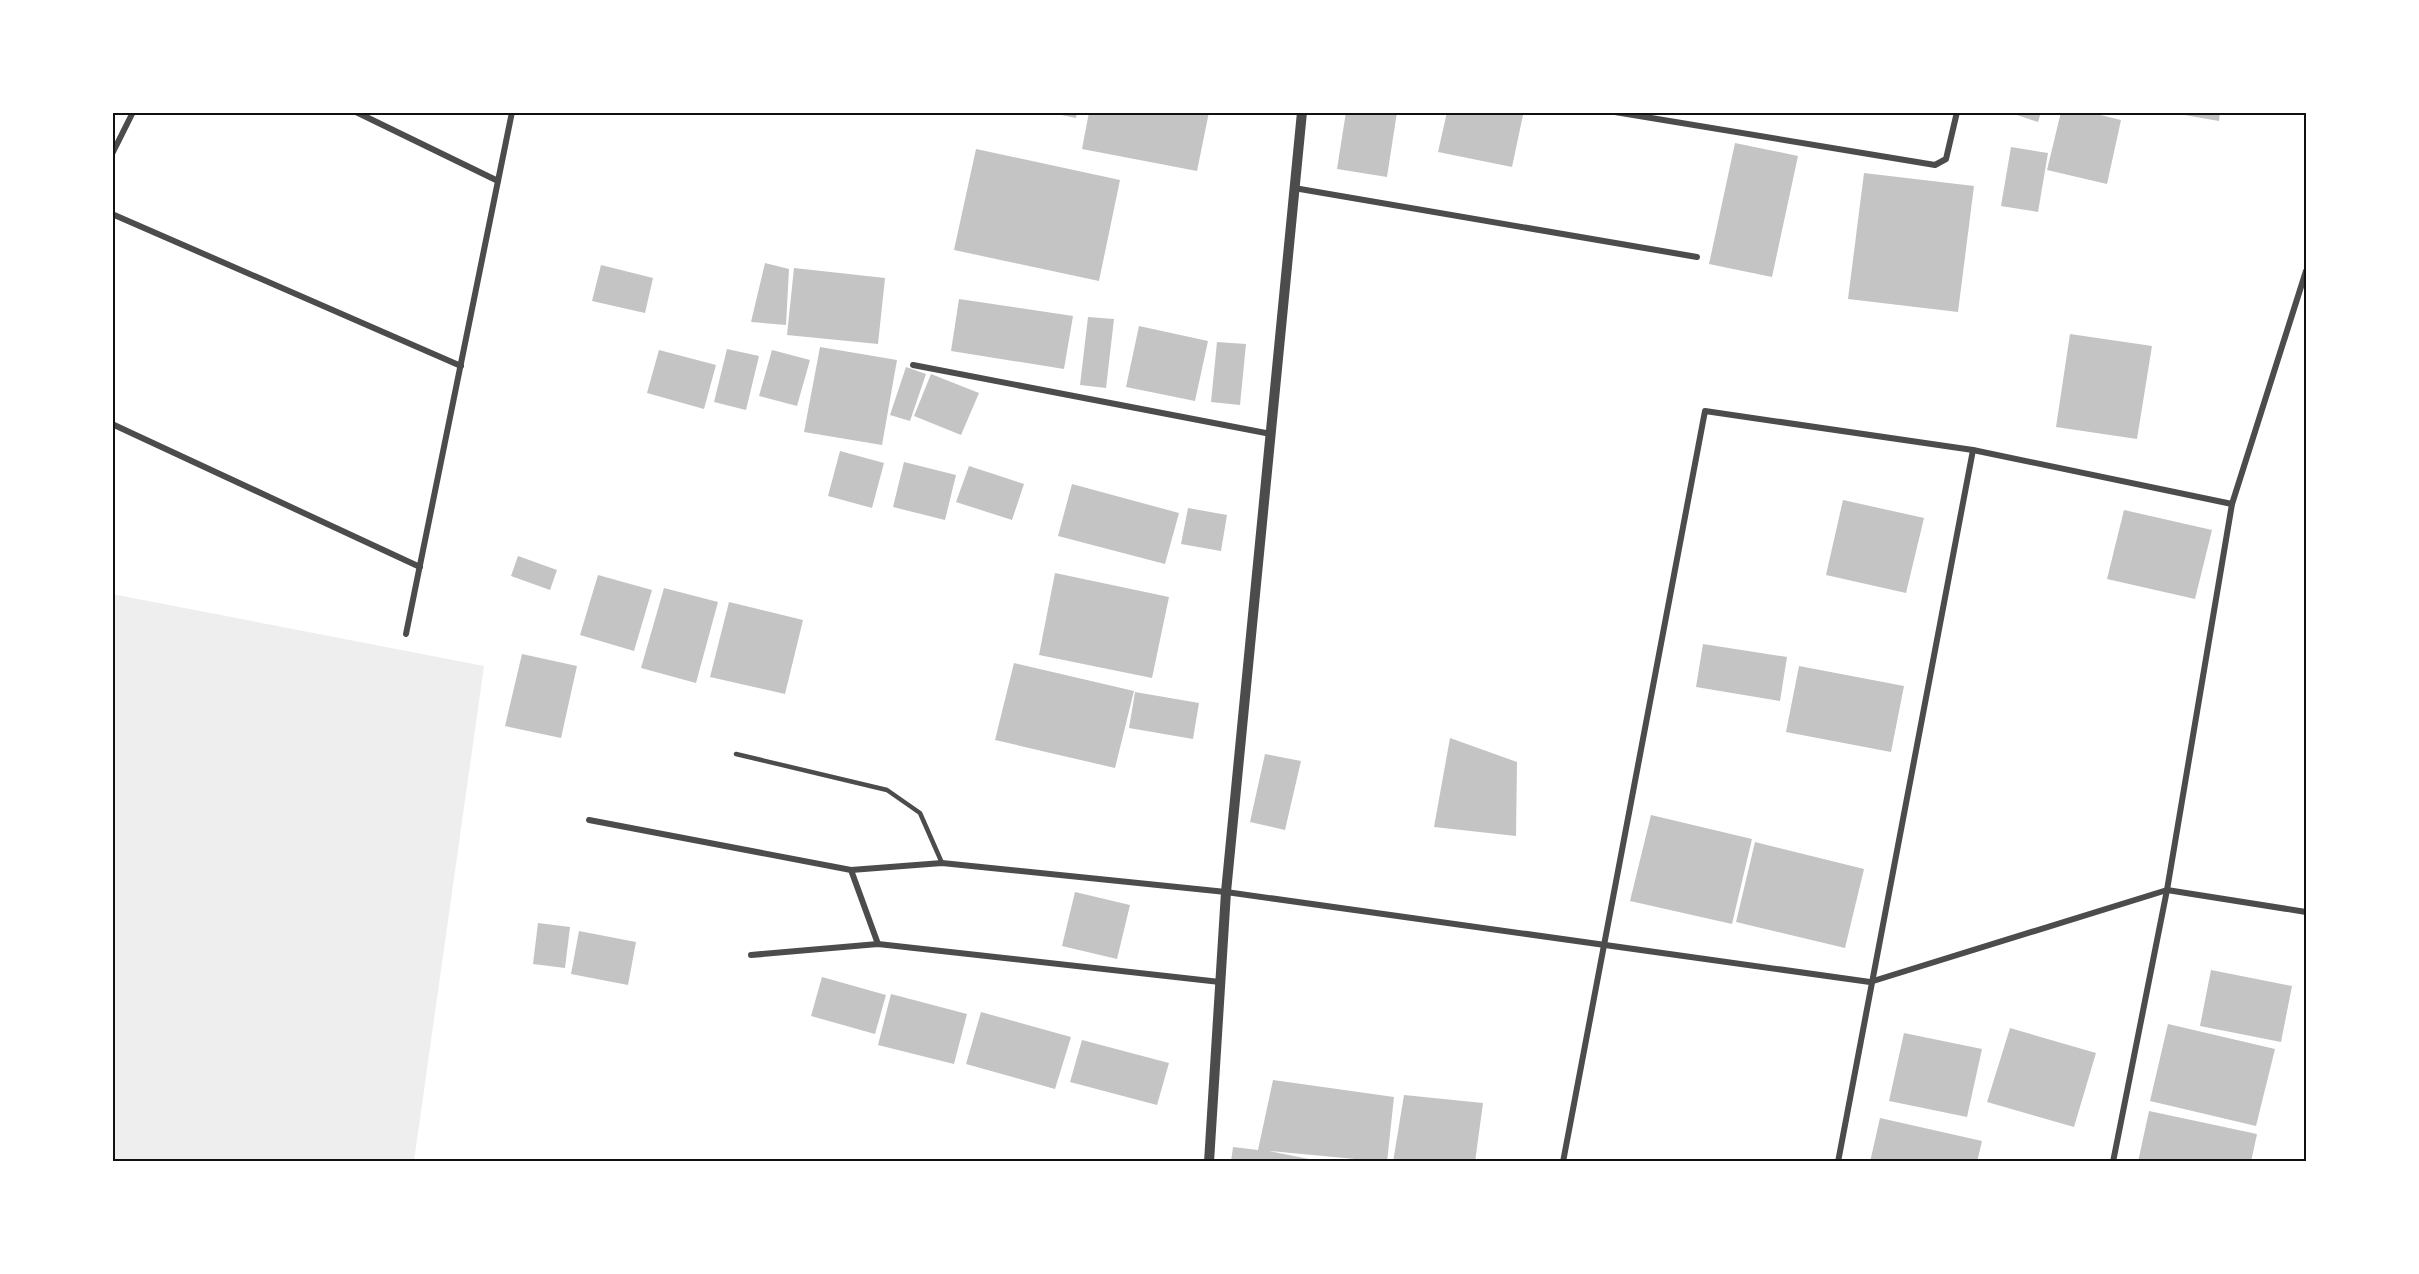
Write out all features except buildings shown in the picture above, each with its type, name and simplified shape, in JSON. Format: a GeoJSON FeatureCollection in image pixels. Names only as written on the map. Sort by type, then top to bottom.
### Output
{"type":"FeatureCollection","features":[{"type":"Feature","properties":{"kind":"street"},"geometry":{"type":"LineString","coordinates":[[112,154],[134,112]]}},
{"type":"Feature","properties":{"kind":"street"},"geometry":{"type":"LineString","coordinates":[[356,112],[498,181]]}},
{"type":"Feature","properties":{"kind":"street"},"geometry":{"type":"LineString","coordinates":[[406,634],[512,112]]}},
{"type":"Feature","properties":{"kind":"street"},"geometry":{"type":"LineString","coordinates":[[1209,1161],[1226,892],[1302,112]]}},
{"type":"Feature","properties":{"kind":"street"},"geometry":{"type":"LineString","coordinates":[[1615,112],[1935,165],[1946,159],[1957,112]]}},
{"type":"Feature","properties":{"kind":"street"},"geometry":{"type":"LineString","coordinates":[[1294,188],[1696,257]]}},
{"type":"Feature","properties":{"kind":"street"},"geometry":{"type":"LineString","coordinates":[[112,214],[461,366]]}},
{"type":"Feature","properties":{"kind":"street"},"geometry":{"type":"LineString","coordinates":[[2113,1161],[2167,890],[2232,504],[2307,271]]}},
{"type":"Feature","properties":{"kind":"street"},"geometry":{"type":"LineString","coordinates":[[913,365],[1270,434]]}},
{"type":"Feature","properties":{"kind":"street"},"geometry":{"type":"LineString","coordinates":[[1563,1161],[1706,411],[1974,450],[2232,504]]}},
{"type":"Feature","properties":{"kind":"street"},"geometry":{"type":"LineString","coordinates":[[112,423],[420,567]]}},
{"type":"Feature","properties":{"kind":"street"},"geometry":{"type":"LineString","coordinates":[[1838,1161],[1870,982],[1974,450]]}},
{"type":"Feature","properties":{"kind":"street"},"geometry":{"type":"LineString","coordinates":[[589,820],[851,870],[942,863],[1226,892],[1604,943],[1870,982],[2167,890],[2307,912]]}},
{"type":"Feature","properties":{"kind":"street"},"geometry":{"type":"LineString","coordinates":[[851,870],[878,944]]}},
{"type":"Feature","properties":{"kind":"street"},"geometry":{"type":"LineString","coordinates":[[751,955],[878,944],[1220,982]]}},
{"type":"Feature","properties":{"kind":"lane"},"geometry":{"type":"LineString","coordinates":[[736,754],[887,790],[920,813],[942,863]]}},
{"type":"Feature","properties":{"kind":"shaded area"},"geometry":{"type":"Polygon","coordinates":[[[112,594],[484,666],[414,1161],[113,1161],[112,594]]]}}]}
